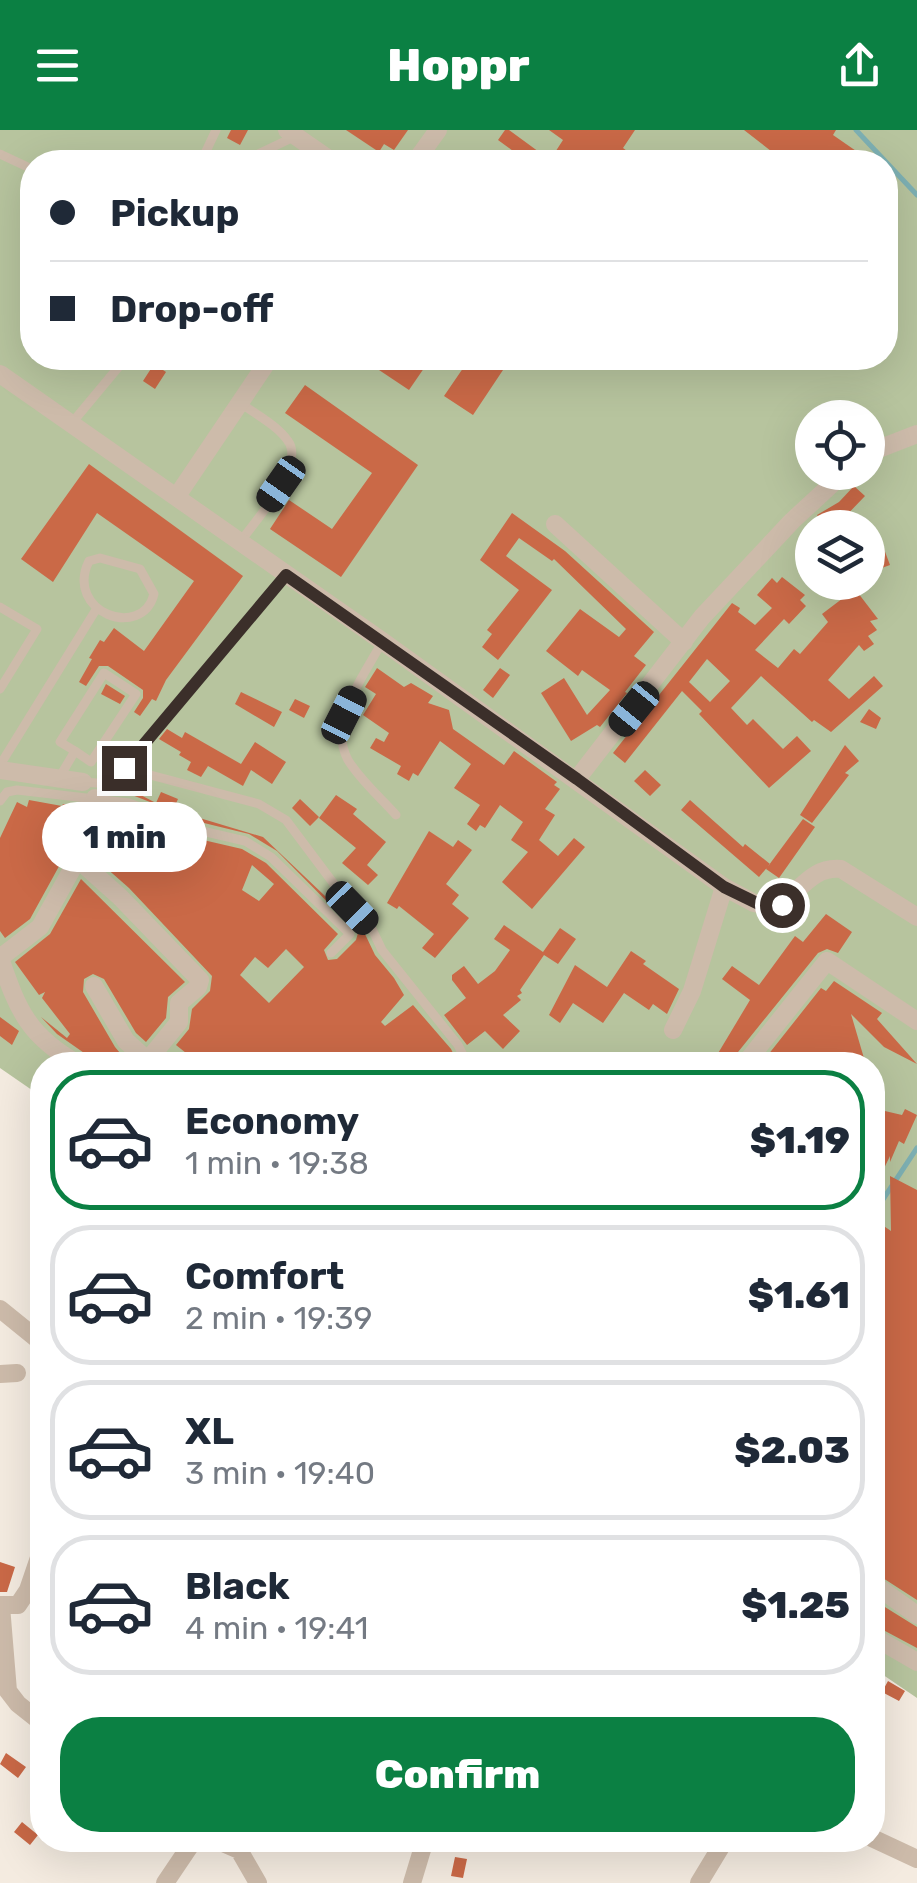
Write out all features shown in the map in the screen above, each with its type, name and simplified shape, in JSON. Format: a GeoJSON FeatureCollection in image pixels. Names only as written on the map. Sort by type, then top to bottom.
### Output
{"type":"FeatureCollection","features":[{"type":"Feature","properties":{"kind":"street"},"geometry":{"type":"LineString","coordinates":[[292,133],[316,150]]}},
{"type":"Feature","properties":{"kind":"street"},"geometry":{"type":"LineString","coordinates":[[177,496],[262,370]]}},
{"type":"Feature","properties":{"kind":"street"},"geometry":{"type":"LineString","coordinates":[[0,374],[577,779],[724,887],[754,903],[776,908],[813,875],[827,868],[842,870],[917,918]]}},
{"type":"Feature","properties":{"kind":"street"},"geometry":{"type":"LineString","coordinates":[[885,446],[917,434]]}},
{"type":"Feature","properties":{"kind":"street"},"geometry":{"type":"LineString","coordinates":[[577,779],[740,575],[826,490]]}},
{"type":"Feature","properties":{"kind":"street"},"geometry":{"type":"LineString","coordinates":[[555,524],[684,642]]}},
{"type":"Feature","properties":{"kind":"street"},"geometry":{"type":"LineString","coordinates":[[0,768],[59,778],[89,790],[74,850],[77,861],[120,897],[199,978],[198,987],[180,1003],[180,1022],[154,1052]]}},
{"type":"Feature","properties":{"kind":"street"},"geometry":{"type":"LineString","coordinates":[[60,1052],[38,1037],[22,1017],[0,958],[40,927],[77,861]]}},
{"type":"Feature","properties":{"kind":"street"},"geometry":{"type":"LineString","coordinates":[[674,1030],[692,991],[724,887]]}},
{"type":"Feature","properties":{"kind":"street"},"geometry":{"type":"LineString","coordinates":[[754,1052],[828,960],[917,1021]]}},
{"type":"Feature","properties":{"kind":"street"},"geometry":{"type":"LineString","coordinates":[[94,986],[136,1052]]}},
{"type":"Feature","properties":{"kind":"street"},"geometry":{"type":"LineString","coordinates":[[0,1309],[30,1333]]}},
{"type":"Feature","properties":{"kind":"street"},"geometry":{"type":"LineString","coordinates":[[30,1581],[18,1604],[0,1605],[8,1691],[30,1713]]}},
{"type":"Feature","properties":{"kind":"street"},"geometry":{"type":"LineString","coordinates":[[885,1592],[917,1615]]}},
{"type":"Feature","properties":{"kind":"street"},"geometry":{"type":"LineString","coordinates":[[885,1644],[917,1662]]}},
{"type":"Feature","properties":{"kind":"street"},"geometry":{"type":"LineString","coordinates":[[885,1844],[917,1860]]}},
{"type":"Feature","properties":{"kind":"street"},"geometry":{"type":"LineString","coordinates":[[166,1883],[186,1852]]}},
{"type":"Feature","properties":{"kind":"street"},"geometry":{"type":"LineString","coordinates":[[242,1852],[258,1883]]}},
{"type":"Feature","properties":{"kind":"street"},"geometry":{"type":"LineString","coordinates":[[412,1883],[421,1852]]}},
{"type":"Feature","properties":{"kind":"street"},"geometry":{"type":"LineString","coordinates":[[699,1883],[718,1852]]}},
{"type":"Feature","properties":{"kind":"lane"},"geometry":{"type":"LineString","coordinates":[[259,150],[292,133]]}},
{"type":"Feature","properties":{"kind":"lane"},"geometry":{"type":"LineString","coordinates":[[71,424],[116,370]]}},
{"type":"Feature","properties":{"kind":"lane"},"geometry":{"type":"LineString","coordinates":[[239,402],[291,443],[293,452],[292,466],[241,542]]}},
{"type":"Feature","properties":{"kind":"lane"},"geometry":{"type":"LineString","coordinates":[[100,558],[140,569],[154,594],[151,606],[140,616],[126,618],[97,608],[84,592],[82,576],[88,562],[100,558]]}},
{"type":"Feature","properties":{"kind":"lane"},"geometry":{"type":"LineString","coordinates":[[0,801],[7,792],[17,790],[89,790],[110,784],[286,575]]}},
{"type":"Feature","properties":{"kind":"lane"},"geometry":{"type":"LineString","coordinates":[[0,607],[37,629],[0,689]]}},
{"type":"Feature","properties":{"kind":"lane"},"geometry":{"type":"LineString","coordinates":[[0,768],[97,608]]}},
{"type":"Feature","properties":{"kind":"lane"},"geometry":{"type":"LineString","coordinates":[[382,641],[340,730],[349,762],[396,816]]}},
{"type":"Feature","properties":{"kind":"lane"},"geometry":{"type":"LineString","coordinates":[[104,673],[136,694],[91,762],[74,751],[60,742],[104,673]]}},
{"type":"Feature","properties":{"kind":"lane"},"geometry":{"type":"LineString","coordinates":[[59,778],[74,751]]}},
{"type":"Feature","properties":{"kind":"lane"},"geometry":{"type":"LineString","coordinates":[[124,768],[259,804],[286,820],[462,1052]]}},
{"type":"Feature","properties":{"kind":"lane"},"geometry":{"type":"LineString","coordinates":[[89,790],[260,848],[350,934],[331,953]]}},
{"type":"Feature","properties":{"kind":"green space"},"geometry":{"type":"Polygon","coordinates":[[[0,130],[917,130],[917,1698],[885,1676],[885,1052],[30,1052],[30,1089],[0,1068],[0,130]]]}},
{"type":"Feature","properties":{"kind":"building"},"geometry":{"type":"Polygon","coordinates":[[[231,130],[248,130],[240,145],[227,138],[231,130]]]}},
{"type":"Feature","properties":{"kind":"building"},"geometry":{"type":"Polygon","coordinates":[[[346,130],[408,130],[394,150],[384,144],[376,150],[346,130]]]}},
{"type":"Feature","properties":{"kind":"building"},"geometry":{"type":"Polygon","coordinates":[[[509,130],[536,150],[512,150],[498,140],[509,130]]]}},
{"type":"Feature","properties":{"kind":"building"},"geometry":{"type":"Polygon","coordinates":[[[549,130],[635,130],[623,148],[626,150],[556,150],[563,140],[549,130]]]}},
{"type":"Feature","properties":{"kind":"building"},"geometry":{"type":"Polygon","coordinates":[[[744,130],[836,130],[833,135],[855,150],[770,150],[744,130]]]}},
{"type":"Feature","properties":{"kind":"building"},"geometry":{"type":"Polygon","coordinates":[[[150,370],[166,372],[155,389],[143,381],[150,370]]]}},
{"type":"Feature","properties":{"kind":"building"},"geometry":{"type":"Polygon","coordinates":[[[379,370],[423,370],[409,390],[379,370]]]}},
{"type":"Feature","properties":{"kind":"building"},"geometry":{"type":"Polygon","coordinates":[[[462,370],[503,370],[473,415],[444,396],[462,370]]]}},
{"type":"Feature","properties":{"kind":"building"},"geometry":{"type":"Polygon","coordinates":[[[305,385],[418,465],[341,577],[270,529],[289,500],[332,529],[372,473],[285,413],[305,385]]]}},
{"type":"Feature","properties":{"kind":"building"},"geometry":{"type":"Polygon","coordinates":[[[89,464],[243,576],[166,680],[156,701],[152,699],[140,716],[134,712],[143,698],[143,690],[108,666],[99,666],[86,686],[79,682],[100,640],[104,642],[114,628],[144,651],[194,581],[97,513],[53,582],[21,559],[89,464]]]}},
{"type":"Feature","properties":{"kind":"building"},"geometry":{"type":"Polygon","coordinates":[[[850,490],[858,490],[865,496],[852,510],[825,510],[850,490]]]}},
{"type":"Feature","properties":{"kind":"building"},"geometry":{"type":"Polygon","coordinates":[[[512,513],[565,551],[654,632],[634,656],[646,665],[627,693],[600,727],[597,725],[571,741],[541,693],[564,678],[587,715],[610,690],[582,670],[578,676],[546,651],[580,609],[619,637],[626,629],[554,559],[519,538],[506,556],[552,590],[498,660],[482,647],[492,634],[487,630],[519,590],[480,560],[512,513]]]}},
{"type":"Feature","properties":{"kind":"building"},"geometry":{"type":"Polygon","coordinates":[[[782,577],[795,587],[795,600],[806,606],[789,624],[784,619],[755,650],[778,668],[794,649],[800,654],[828,622],[822,614],[840,600],[863,600],[878,619],[870,621],[877,630],[868,636],[874,644],[864,651],[859,645],[828,680],[849,699],[874,676],[883,686],[831,732],[812,722],[761,676],[731,708],[747,725],[753,719],[783,749],[797,736],[811,751],[769,788],[682,691],[625,763],[613,753],[732,603],[755,625],[772,608],[757,595],[772,578],[777,583],[782,577]],[[707,659],[689,682],[710,702],[730,681],[707,659]]]}},
{"type":"Feature","properties":{"kind":"building"},"geometry":{"type":"Polygon","coordinates":[[[377,668],[404,687],[411,683],[433,696],[428,703],[449,710],[453,729],[504,765],[514,751],[557,782],[554,785],[560,789],[545,809],[555,815],[539,840],[558,856],[574,838],[585,847],[532,909],[502,882],[528,852],[511,840],[523,822],[500,805],[485,828],[480,825],[476,831],[467,824],[480,805],[454,788],[471,764],[440,741],[418,776],[413,773],[409,781],[397,774],[401,766],[370,748],[376,738],[384,742],[389,733],[363,715],[376,694],[365,687],[377,668]]]}},
{"type":"Feature","properties":{"kind":"building"},"geometry":{"type":"Polygon","coordinates":[[[500,668],[510,675],[493,698],[483,690],[500,668]]]}},
{"type":"Feature","properties":{"kind":"building"},"geometry":{"type":"Polygon","coordinates":[[[106,684],[125,696],[120,704],[101,694],[106,684]]]}},
{"type":"Feature","properties":{"kind":"building"},"geometry":{"type":"Polygon","coordinates":[[[241,692],[282,712],[274,727],[235,704],[241,692]]]}},
{"type":"Feature","properties":{"kind":"building"},"geometry":{"type":"Polygon","coordinates":[[[295,699],[310,706],[304,718],[289,710],[295,699]]]}},
{"type":"Feature","properties":{"kind":"building"},"geometry":{"type":"Polygon","coordinates":[[[869,709],[881,718],[876,729],[860,722],[869,709]]]}},
{"type":"Feature","properties":{"kind":"building"},"geometry":{"type":"Polygon","coordinates":[[[167,729],[182,738],[185,732],[241,764],[255,742],[286,762],[272,784],[251,770],[243,786],[208,766],[201,777],[187,770],[191,762],[179,755],[181,752],[159,739],[167,729]]]}},
{"type":"Feature","properties":{"kind":"building"},"geometry":{"type":"Polygon","coordinates":[[[845,745],[859,761],[845,773],[849,775],[812,823],[800,815],[845,745]]]}},
{"type":"Feature","properties":{"kind":"building"},"geometry":{"type":"Polygon","coordinates":[[[645,770],[661,785],[650,796],[634,781],[645,770]]]}},
{"type":"Feature","properties":{"kind":"building"},"geometry":{"type":"Polygon","coordinates":[[[119,791],[133,791],[156,803],[161,792],[178,799],[173,810],[263,837],[365,934],[375,955],[394,978],[404,995],[381,1022],[385,1026],[413,1005],[452,1052],[185,1052],[176,1045],[189,1029],[192,1009],[210,991],[212,976],[129,888],[88,852],[104,808],[127,811],[199,839],[242,849],[266,863],[338,934],[324,950],[328,960],[337,959],[358,933],[277,851],[249,834],[204,823],[119,791]],[[252,865],[242,890],[259,901],[274,884],[252,865]],[[286,949],[268,968],[255,957],[240,975],[269,1003],[304,967],[286,949]]]}},
{"type":"Feature","properties":{"kind":"building"},"geometry":{"type":"Polygon","coordinates":[[[336,795],[357,809],[353,814],[386,842],[367,865],[378,875],[368,885],[342,863],[356,848],[319,818],[336,795]]]}},
{"type":"Feature","properties":{"kind":"building"},"geometry":{"type":"Polygon","coordinates":[[[300,799],[319,817],[310,826],[292,808],[300,799]]]}},
{"type":"Feature","properties":{"kind":"building"},"geometry":{"type":"Polygon","coordinates":[[[29,800],[79,805],[62,845],[63,859],[30,919],[5,938],[0,931],[0,838],[17,802],[27,807],[29,800]]]}},
{"type":"Feature","properties":{"kind":"building"},"geometry":{"type":"Polygon","coordinates":[[[690,800],[743,847],[745,844],[770,864],[759,877],[681,810],[690,800]]]}},
{"type":"Feature","properties":{"kind":"building"},"geometry":{"type":"Polygon","coordinates":[[[803,819],[815,827],[779,878],[766,869],[803,819]]]}},
{"type":"Feature","properties":{"kind":"building"},"geometry":{"type":"Polygon","coordinates":[[[429,831],[453,847],[458,840],[472,850],[446,884],[459,895],[452,904],[469,918],[435,958],[422,948],[434,934],[399,906],[397,909],[387,903],[429,831]]]}},
{"type":"Feature","properties":{"kind":"building"},"geometry":{"type":"Polygon","coordinates":[[[81,879],[185,982],[168,997],[166,1018],[146,1042],[136,1033],[104,979],[93,974],[84,979],[83,992],[119,1052],[83,1052],[41,1017],[67,1038],[70,1034],[42,998],[45,992],[39,995],[15,962],[50,934],[81,879]]]}},
{"type":"Feature","properties":{"kind":"building"},"geometry":{"type":"Polygon","coordinates":[[[826,914],[852,932],[838,953],[827,949],[818,953],[738,1052],[719,1052],[750,1000],[722,979],[732,966],[759,985],[795,936],[803,942],[826,914]]]}},
{"type":"Feature","properties":{"kind":"building"},"geometry":{"type":"Polygon","coordinates":[[[504,925],[543,952],[560,928],[576,939],[558,964],[544,955],[520,990],[522,993],[517,996],[521,1000],[503,1015],[520,1031],[503,1049],[485,1031],[467,1045],[444,1015],[466,998],[452,975],[464,966],[478,984],[495,971],[510,950],[494,939],[504,925]]]}},
{"type":"Feature","properties":{"kind":"building"},"geometry":{"type":"Polygon","coordinates":[[[631,951],[679,989],[667,1014],[653,1004],[649,1010],[624,993],[603,1023],[573,1003],[560,1023],[549,1015],[575,965],[607,987],[631,951]]]}},
{"type":"Feature","properties":{"kind":"building"},"geometry":{"type":"Polygon","coordinates":[[[834,981],[882,1013],[877,1019],[917,1064],[884,1047],[851,1014],[862,1052],[770,1052],[821,988],[826,991],[834,981]]]}},
{"type":"Feature","properties":{"kind":"building"},"geometry":{"type":"Polygon","coordinates":[[[0,1017],[19,1031],[12,1045],[0,1036],[0,1017]]]}},
{"type":"Feature","properties":{"kind":"building"},"geometry":{"type":"Polygon","coordinates":[[[905,1109],[917,1115],[904,1144],[899,1141],[890,1162],[890,1156],[885,1166],[885,1111],[902,1115],[905,1109]]]}},
{"type":"Feature","properties":{"kind":"building"},"geometry":{"type":"Polygon","coordinates":[[[890,1176],[917,1190],[917,1600],[885,1579],[885,1227],[891,1231],[890,1176]]]}},
{"type":"Feature","properties":{"kind":"building"},"geometry":{"type":"Polygon","coordinates":[[[0,1562],[15,1567],[7,1592],[0,1592],[0,1562]]]}},
{"type":"Feature","properties":{"kind":"building"},"geometry":{"type":"Polygon","coordinates":[[[885,1607],[917,1627],[917,1648],[885,1631],[885,1607]]]}},
{"type":"Feature","properties":{"kind":"building"},"geometry":{"type":"Polygon","coordinates":[[[888,1681],[905,1691],[899,1701],[885,1694],[888,1681]]]}},
{"type":"Feature","properties":{"kind":"building"},"geometry":{"type":"Polygon","coordinates":[[[6,1753],[26,1767],[18,1778],[0,1764],[6,1753]]]}},
{"type":"Feature","properties":{"kind":"building"},"geometry":{"type":"Polygon","coordinates":[[[22,1822],[30,1828],[30,1845],[14,1832],[22,1822]]]}},
{"type":"Feature","properties":{"kind":"building"},"geometry":{"type":"Polygon","coordinates":[[[455,1857],[467,1859],[463,1878],[451,1876],[455,1857]]]}},
{"type":"Feature","properties":{"kind":"waterway"},"geometry":{"type":"LineString","coordinates":[[856,130],[875,150]]}},
{"type":"Feature","properties":{"kind":"waterway"},"geometry":{"type":"LineString","coordinates":[[898,175],[917,195]]}},
{"type":"Feature","properties":{"kind":"waterway"},"geometry":{"type":"LineString","coordinates":[[885,1196],[917,1148]]}},
{"type":"Feature","properties":{"kind":"route"},"geometry":{"type":"LineString","coordinates":[[124,768],[286,575],[724,887],[767,908],[782,905]]}}]}
